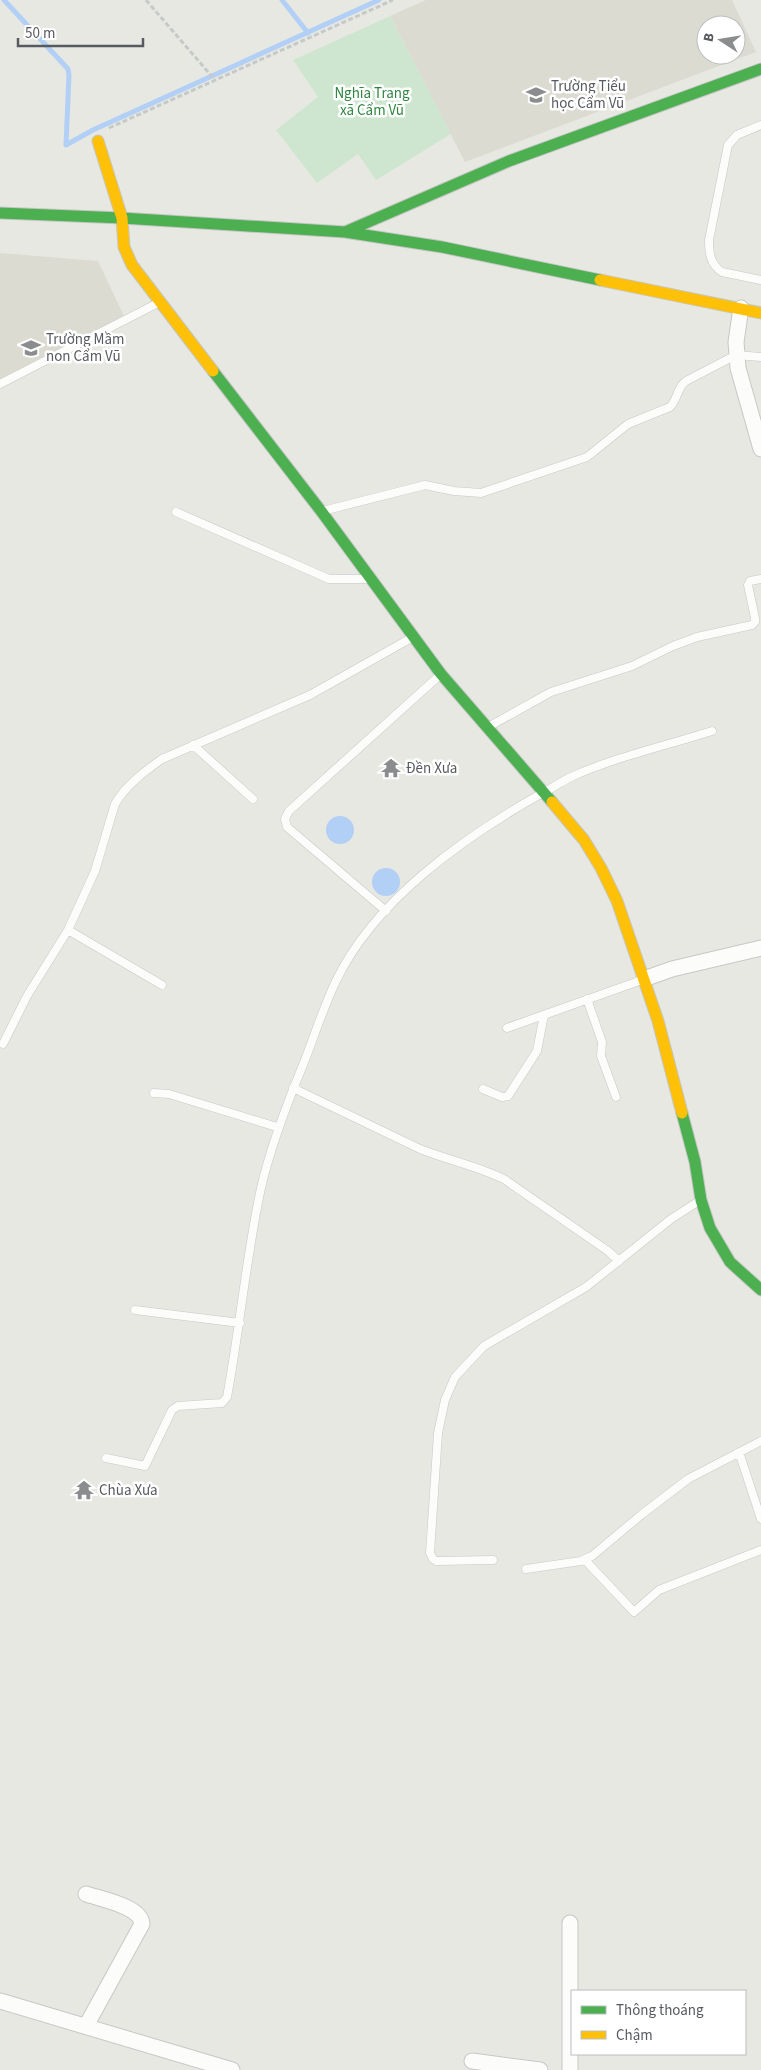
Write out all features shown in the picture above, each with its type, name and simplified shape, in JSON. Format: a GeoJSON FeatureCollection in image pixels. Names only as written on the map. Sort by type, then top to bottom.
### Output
{"type":"FeatureCollection","features":[{"type":"Feature","properties":{"kind":"street"},"geometry":{"type":"LineString","coordinates":[[344,232],[509,161],[761,69]]}},
{"type":"Feature","properties":{"kind":"street"},"geometry":{"type":"LineString","coordinates":[[98,141],[122,218],[124,247],[132,265],[321,511],[441,674],[584,840],[601,868],[617,901],[658,1021],[695,1162],[701,1200],[710,1228],[722,1250],[738,1271],[761,1290]]}},
{"type":"Feature","properties":{"kind":"street"},"geometry":{"type":"LineString","coordinates":[[0,213],[122,218],[344,232],[442,247],[740,313],[761,313]]}},
{"type":"Feature","properties":{"kind":"street"},"geometry":{"type":"LineString","coordinates":[[740,313],[736,349],[738,368],[761,449]]}},
{"type":"Feature","properties":{"kind":"street"},"geometry":{"type":"LineString","coordinates":[[644,979],[672,969],[761,948]]}},
{"type":"Feature","properties":{"kind":"street"},"geometry":{"type":"LineString","coordinates":[[86,1894],[131,1909],[139,1915],[142,1924],[86,2026]]}},
{"type":"Feature","properties":{"kind":"street"},"geometry":{"type":"LineString","coordinates":[[570,1923],[570,2070]]}},
{"type":"Feature","properties":{"kind":"street"},"geometry":{"type":"LineString","coordinates":[[0,2001],[232,2070]]}},
{"type":"Feature","properties":{"kind":"street"},"geometry":{"type":"LineString","coordinates":[[472,2062],[540,2070]]}},
{"type":"Feature","properties":{"kind":"lane"},"geometry":{"type":"LineString","coordinates":[[761,125],[736,135],[728,145],[708,240],[708,252],[713,263],[722,272],[761,280]]}},
{"type":"Feature","properties":{"kind":"lane"},"geometry":{"type":"LineString","coordinates":[[0,384],[160,302]]}},
{"type":"Feature","properties":{"kind":"lane"},"geometry":{"type":"LineString","coordinates":[[321,511],[425,485],[454,491],[481,493],[576,462],[599,449],[628,424],[670,407],[674,403],[681,384],[722,361],[736,349],[761,357]]}},
{"type":"Feature","properties":{"kind":"lane"},"geometry":{"type":"LineString","coordinates":[[176,512],[329,579],[371,579]]}},
{"type":"Feature","properties":{"kind":"lane"},"geometry":{"type":"LineString","coordinates":[[486,728],[551,692],[632,666],[673,646],[697,637],[752,625],[755,622],[755,618],[748,585],[750,581],[761,579]]}},
{"type":"Feature","properties":{"kind":"lane"},"geometry":{"type":"LineString","coordinates":[[3,1044],[27,996],[68,930],[94,871],[115,804],[120,796],[150,767],[162,759],[310,695],[414,636]]}},
{"type":"Feature","properties":{"kind":"lane"},"geometry":{"type":"LineString","coordinates":[[386,911],[287,827],[285,819],[289,811],[441,674]]}},
{"type":"Feature","properties":{"kind":"lane"},"geometry":{"type":"LineString","coordinates":[[106,1458],[145,1466],[172,1410],[178,1406],[222,1403],[227,1397],[240,1323],[252,1234],[277,1127],[336,980],[362,940],[386,911],[424,874],[476,833],[568,778],[592,768],[712,731]]}},
{"type":"Feature","properties":{"kind":"lane"},"geometry":{"type":"LineString","coordinates":[[193,744],[253,799]]}},
{"type":"Feature","properties":{"kind":"lane"},"geometry":{"type":"LineString","coordinates":[[68,930],[162,985]]}},
{"type":"Feature","properties":{"kind":"lane"},"geometry":{"type":"LineString","coordinates":[[507,1028],[644,979]]}},
{"type":"Feature","properties":{"kind":"lane"},"geometry":{"type":"LineString","coordinates":[[587,999],[602,1042],[601,1056],[616,1097]]}},
{"type":"Feature","properties":{"kind":"lane"},"geometry":{"type":"LineString","coordinates":[[483,1089],[502,1097],[508,1096],[537,1051],[544,1015]]}},
{"type":"Feature","properties":{"kind":"lane"},"geometry":{"type":"LineString","coordinates":[[293,1088],[420,1149],[440,1157],[486,1170],[504,1179],[608,1251],[619,1261]]}},
{"type":"Feature","properties":{"kind":"lane"},"geometry":{"type":"LineString","coordinates":[[154,1093],[168,1094],[277,1127]]}},
{"type":"Feature","properties":{"kind":"lane"},"geometry":{"type":"LineString","coordinates":[[493,1560],[436,1561],[431,1556],[438,1433],[445,1400],[455,1377],[484,1346],[586,1287],[671,1219],[701,1200]]}},
{"type":"Feature","properties":{"kind":"lane"},"geometry":{"type":"LineString","coordinates":[[135,1310],[240,1323]]}},
{"type":"Feature","properties":{"kind":"lane"},"geometry":{"type":"LineString","coordinates":[[526,1569],[585,1560],[688,1479],[761,1441]]}},
{"type":"Feature","properties":{"kind":"lane"},"geometry":{"type":"LineString","coordinates":[[739,1452],[761,1519]]}},
{"type":"Feature","properties":{"kind":"lane"},"geometry":{"type":"LineString","coordinates":[[585,1560],[634,1612],[659,1590],[761,1550]]}},
{"type":"Feature","properties":{"kind":"path"},"geometry":{"type":"LineString","coordinates":[[146,0],[215,80]]}},
{"type":"Feature","properties":{"kind":"path"},"geometry":{"type":"LineString","coordinates":[[98,141],[99,136],[107,129],[393,0]]}},
{"type":"Feature","properties":{"kind":"shaded area","name":"Trường Tiểu học Cẩm Vũ"},"geometry":{"type":"Polygon","coordinates":[[[426,0],[732,0],[739,15],[696,15],[696,65],[722,65],[465,162],[390,16],[426,0]]]}},
{"type":"Feature","properties":{"kind":"shaded area","name":"Trường Tiểu học Cẩm Vũ"},"geometry":{"type":"Polygon","coordinates":[[[746,30],[756,52],[746,56],[746,30]]]}},
{"type":"Feature","properties":{"kind":"shaded area","name":"Trường Mầm non Cẩm Vũ"},"geometry":{"type":"Polygon","coordinates":[[[0,253],[98,261],[124,316],[0,379],[0,253]]]}},
{"type":"Feature","properties":{"kind":"green space","name":"Nghĩa Trang xã Cẩm Vũ"},"geometry":{"type":"Polygon","coordinates":[[[390,16],[451,134],[376,180],[358,154],[317,183],[276,130],[318,97],[293,60],[390,16]]]}},
{"type":"Feature","properties":{"kind":"water"},"geometry":{"type":"Polygon","coordinates":[[[340,816],[350,820],[354,830],[350,840],[340,844],[330,840],[326,830],[330,820],[340,816]]]}},
{"type":"Feature","properties":{"kind":"water"},"geometry":{"type":"Polygon","coordinates":[[[386,868],[396,872],[400,882],[396,892],[386,896],[376,892],[372,882],[376,872],[386,868]]]}},
{"type":"Feature","properties":{"kind":"waterway"},"geometry":{"type":"LineString","coordinates":[[4,0],[68,69],[66,145]]}},
{"type":"Feature","properties":{"kind":"waterway"},"geometry":{"type":"LineString","coordinates":[[282,0],[308,33]]}},
{"type":"Feature","properties":{"kind":"waterway"},"geometry":{"type":"LineString","coordinates":[[66,145],[93,130],[379,0]]}},
{"type":"Feature","properties":{"kind":"traffic: fast"},"geometry":{"type":"LineString","coordinates":[[345,232],[509,161],[761,69]]}},
{"type":"Feature","properties":{"kind":"traffic: fast"},"geometry":{"type":"LineString","coordinates":[[0,213],[122,218],[345,232],[442,247],[600,280]]}},
{"type":"Feature","properties":{"kind":"traffic: fast"},"geometry":{"type":"LineString","coordinates":[[213,371],[321,511],[441,674],[552,802]]}},
{"type":"Feature","properties":{"kind":"traffic: fast"},"geometry":{"type":"LineString","coordinates":[[682,1113],[695,1162],[701,1200],[710,1228],[730,1262],[761,1290]]}},
{"type":"Feature","properties":{"kind":"traffic: slow"},"geometry":{"type":"LineString","coordinates":[[98,141],[122,218],[124,247],[132,265],[213,371]]}},
{"type":"Feature","properties":{"kind":"traffic: slow"},"geometry":{"type":"LineString","coordinates":[[600,280],[761,313]]}},
{"type":"Feature","properties":{"kind":"traffic: slow"},"geometry":{"type":"LineString","coordinates":[[552,802],[584,840],[601,868],[617,901],[658,1021],[682,1113]]}},
{"type":"Feature","properties":{"kind":"place","name":"Trường Tiểu học Cẩm Vũ"},"geometry":{"type":"Point","coordinates":[536,95]}},
{"type":"Feature","properties":{"kind":"place","name":"Trường Mầm non Cẩm Vũ"},"geometry":{"type":"Point","coordinates":[31,348]}},
{"type":"Feature","properties":{"kind":"place","name":"Đền Xưa"},"geometry":{"type":"Point","coordinates":[391,768]}},
{"type":"Feature","properties":{"kind":"place","name":"Chùa Xưa"},"geometry":{"type":"Point","coordinates":[84,1490]}}]}
